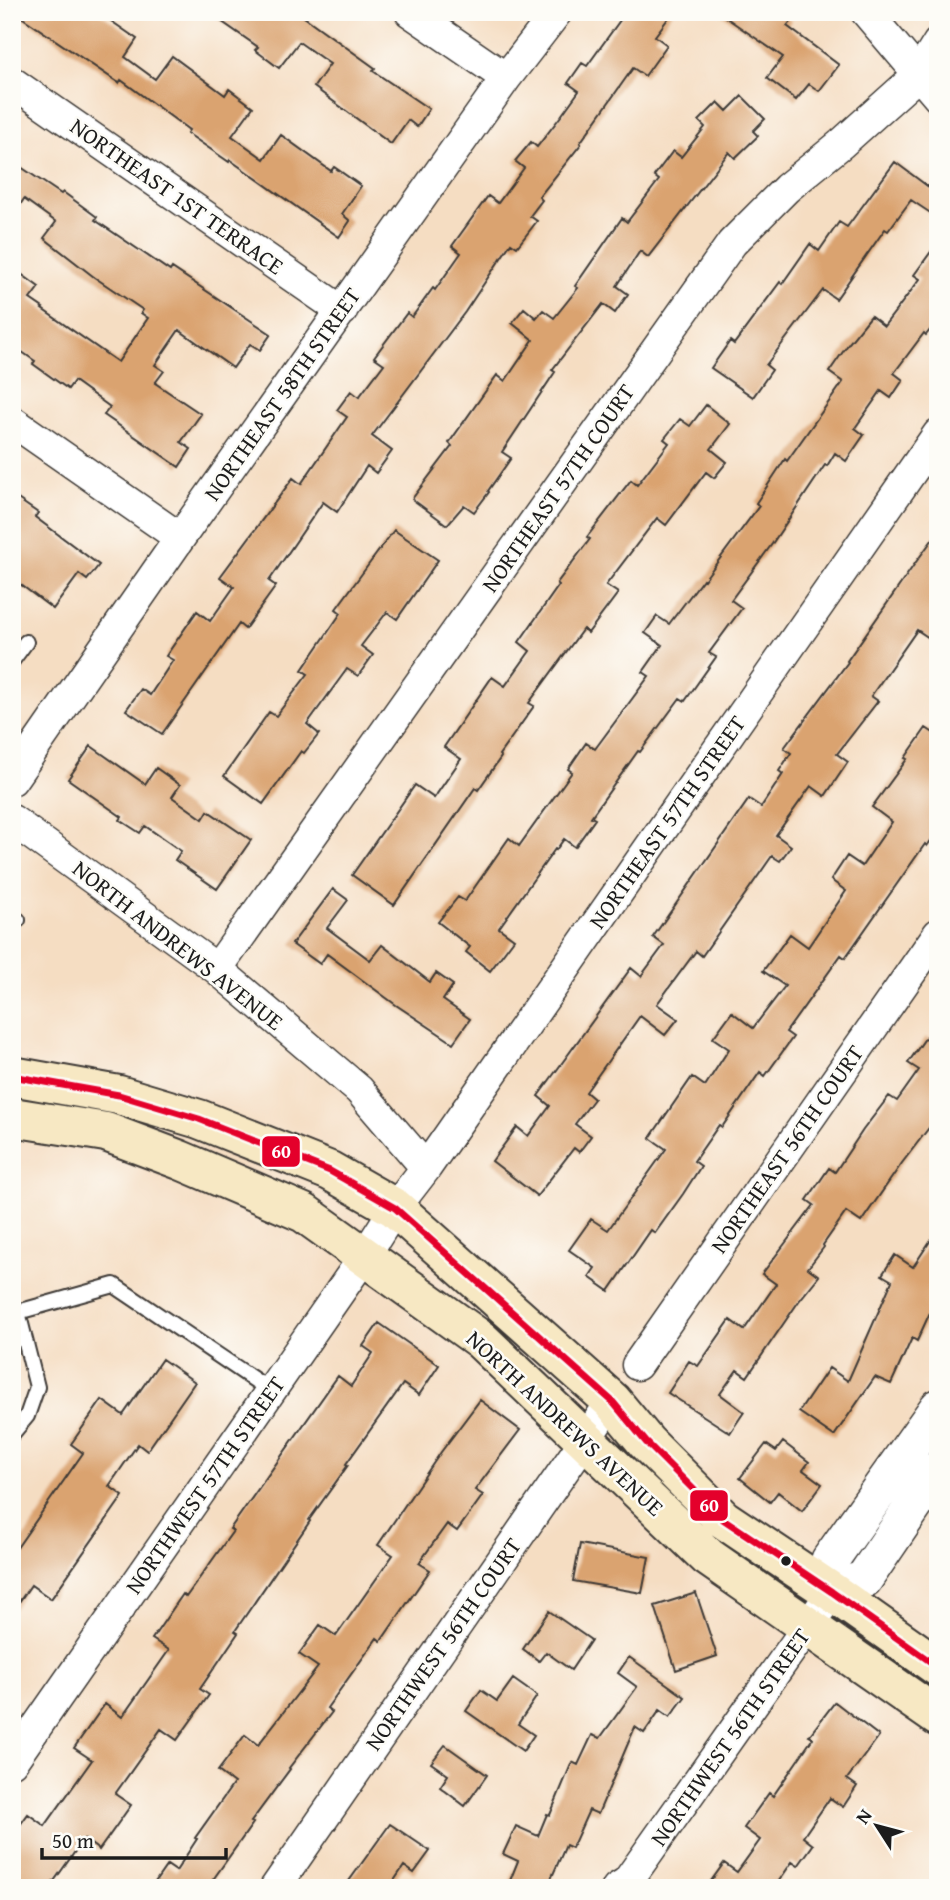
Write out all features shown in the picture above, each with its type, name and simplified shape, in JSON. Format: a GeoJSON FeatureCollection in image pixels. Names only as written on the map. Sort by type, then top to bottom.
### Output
{"type":"FeatureCollection","features":[{"type":"Feature","properties":{"kind":"main road","name":"NORTH ANDREWS AVENUE"},"geometry":{"type":"LineString","coordinates":[[12,1076],[119,1095],[198,1119],[330,1171],[395,1208],[611,1401],[646,1442],[723,1520],[938,1667]]}},
{"type":"Feature","properties":{"kind":"main road","name":"NORTH ANDREWS AVENUE"},"geometry":{"type":"LineString","coordinates":[[12,1117],[106,1132],[180,1160],[304,1213],[481,1340],[708,1557],[938,1717]]}},
{"type":"Feature","properties":{"kind":"street"},"geometry":{"type":"LineString","coordinates":[[410,12],[506,78]]}},
{"type":"Feature","properties":{"kind":"street","name":"NORTHEAST 58TH STREET"},"geometry":{"type":"LineString","coordinates":[[12,780],[506,78],[557,12]]}},
{"type":"Feature","properties":{"kind":"street"},"geometry":{"type":"LineString","coordinates":[[866,12],[938,97]]}},
{"type":"Feature","properties":{"kind":"street","name":"NORTHEAST 57TH COURT"},"geometry":{"type":"LineString","coordinates":[[217,969],[732,243],[787,188],[918,75],[938,43]]}},
{"type":"Feature","properties":{"kind":"street","name":"NORTHEAST 1ST TERRACE"},"geometry":{"type":"LineString","coordinates":[[12,82],[342,311]]}},
{"type":"Feature","properties":{"kind":"street"},"geometry":{"type":"LineString","coordinates":[[12,421],[180,538]]}},
{"type":"Feature","properties":{"kind":"street","name":"NORTHEAST 57TH STREET"},"geometry":{"type":"LineString","coordinates":[[395,1208],[938,434]]}},
{"type":"Feature","properties":{"kind":"street","name":"NORTH ANDREWS AVENUE"},"geometry":{"type":"LineString","coordinates":[[12,820],[217,969],[359,1090],[426,1167]]}},
{"type":"Feature","properties":{"kind":"street","name":"NORTHEAST 56TH COURT"},"geometry":{"type":"LineString","coordinates":[[637,1365],[938,934]]}},
{"type":"Feature","properties":{"kind":"street","name":"NORTHWEST 57TH STREET"},"geometry":{"type":"LineString","coordinates":[[12,1762],[364,1257],[395,1208]]}},
{"type":"Feature","properties":{"kind":"street","name":"NORTHWEST 56TH COURT"},"geometry":{"type":"LineString","coordinates":[[275,1888],[611,1401]]}},
{"type":"Feature","properties":{"kind":"street"},"geometry":{"type":"LineString","coordinates":[[938,1408],[830,1560],[832,1592],[864,1579],[938,1470]]}},
{"type":"Feature","properties":{"kind":"street","name":"NORTHWEST 56TH STREET"},"geometry":{"type":"LineString","coordinates":[[623,1886],[832,1592]]}},
{"type":"Feature","properties":{"kind":"lane"},"geometry":{"type":"LineString","coordinates":[[12,662],[26,642]]}},
{"type":"Feature","properties":{"kind":"lane"},"geometry":{"type":"LineString","coordinates":[[12,1434],[27,1416],[37,1387],[15,1306],[114,1285],[271,1391]]}},
{"type":"Feature","properties":{"kind":"building"},"geometry":{"type":"Polygon","coordinates":[[[14,12],[98,12],[137,39],[125,57],[155,79],[172,56],[225,95],[229,89],[253,107],[232,136],[264,159],[281,135],[331,171],[334,167],[361,186],[342,214],[350,221],[339,237],[187,133],[189,130],[121,80],[119,83],[14,12]]]}},
{"type":"Feature","properties":{"kind":"building"},"geometry":{"type":"Polygon","coordinates":[[[208,12],[297,12],[375,68],[373,71],[429,109],[417,127],[408,120],[391,144],[314,87],[330,64],[299,42],[279,68],[255,50],[258,47],[208,12]]]}},
{"type":"Feature","properties":{"kind":"building"},"geometry":{"type":"Polygon","coordinates":[[[626,12],[673,12],[655,36],[667,45],[645,76],[633,68],[581,144],[539,197],[542,200],[530,216],[537,221],[517,247],[511,243],[465,312],[372,436],[392,451],[376,473],[367,466],[337,512],[323,502],[269,581],[276,586],[245,629],[239,624],[162,734],[126,710],[141,689],[150,695],[173,660],[166,656],[197,611],[210,621],[234,587],[220,577],[293,478],[301,484],[347,417],[337,410],[351,391],[359,397],[384,364],[374,357],[407,313],[412,317],[433,288],[435,290],[461,253],[452,246],[488,196],[498,203],[524,168],[515,161],[531,142],[537,147],[561,116],[579,91],[568,83],[582,63],[587,66],[626,12]]]}},
{"type":"Feature","properties":{"kind":"building"},"geometry":{"type":"Polygon","coordinates":[[[718,12],[779,12],[791,21],[787,26],[839,65],[819,91],[809,84],[796,100],[767,78],[783,57],[718,12]]]}},
{"type":"Feature","properties":{"kind":"building"},"geometry":{"type":"Polygon","coordinates":[[[742,96],[765,119],[753,131],[758,136],[735,158],[729,152],[648,257],[640,251],[617,286],[628,294],[615,313],[603,304],[552,370],[555,372],[502,452],[511,458],[474,512],[464,505],[447,525],[412,499],[452,446],[449,443],[497,375],[505,381],[533,340],[512,323],[524,308],[536,318],[543,310],[554,318],[578,288],[575,286],[622,218],[627,222],[659,180],[654,176],[673,151],[681,157],[705,127],[699,121],[718,102],[727,111],[742,96]]]}},
{"type":"Feature","properties":{"kind":"building"},"geometry":{"type":"Polygon","coordinates":[[[12,161],[61,194],[63,192],[97,217],[95,220],[170,271],[172,268],[271,334],[260,350],[250,344],[233,368],[179,330],[155,365],[164,371],[155,383],[201,414],[181,442],[191,449],[179,467],[104,415],[110,407],[74,381],[68,389],[12,345],[12,286],[21,274],[39,287],[30,299],[118,362],[148,318],[141,313],[143,310],[94,277],[44,238],[56,222],[24,199],[12,217],[12,161]]]}},
{"type":"Feature","properties":{"kind":"building"},"geometry":{"type":"Polygon","coordinates":[[[895,162],[938,194],[938,218],[911,200],[888,231],[885,229],[836,299],[823,290],[766,365],[772,370],[753,397],[711,368],[730,341],[734,344],[780,282],[782,284],[810,244],[819,251],[839,222],[847,227],[895,162]]]}},
{"type":"Feature","properties":{"kind":"building"},"geometry":{"type":"Polygon","coordinates":[[[938,242],[938,320],[926,335],[924,333],[894,373],[903,380],[891,398],[881,391],[855,428],[864,435],[846,461],[835,453],[827,466],[825,465],[731,600],[742,608],[709,653],[716,657],[685,701],[680,698],[640,752],[638,751],[591,817],[595,819],[575,847],[564,839],[499,928],[514,939],[490,971],[466,952],[470,947],[438,922],[458,897],[465,901],[509,838],[519,846],[572,772],[568,769],[586,743],[595,749],[649,676],[643,672],[662,645],[645,633],[657,616],[669,624],[704,580],[759,506],[756,503],[785,459],[787,461],[843,382],[829,372],[849,343],[871,316],[884,326],[920,279],[914,275],[938,242]]]}},
{"type":"Feature","properties":{"kind":"building"},"geometry":{"type":"Polygon","coordinates":[[[706,405],[730,424],[711,449],[727,462],[714,478],[706,472],[666,525],[657,518],[606,585],[618,593],[588,633],[583,629],[529,703],[534,706],[499,755],[501,757],[478,790],[475,788],[394,905],[352,875],[415,785],[434,798],[461,759],[444,747],[492,677],[505,686],[530,651],[519,642],[559,585],[557,583],[590,539],[587,537],[631,480],[637,485],[669,443],[664,439],[680,419],[690,426],[706,405]]]}},
{"type":"Feature","properties":{"kind":"building"},"geometry":{"type":"Polygon","coordinates":[[[12,495],[38,513],[35,517],[99,565],[87,580],[79,574],[53,609],[12,578],[12,495]]]}},
{"type":"Feature","properties":{"kind":"building"},"geometry":{"type":"Polygon","coordinates":[[[394,530],[438,560],[397,619],[387,612],[361,646],[373,655],[358,676],[347,669],[307,724],[319,734],[304,753],[301,751],[263,804],[224,776],[269,712],[276,716],[308,674],[302,670],[341,613],[336,609],[394,530]]]}},
{"type":"Feature","properties":{"kind":"building"},"geometry":{"type":"Polygon","coordinates":[[[938,532],[938,644],[917,630],[871,696],[878,701],[837,754],[848,762],[825,796],[811,786],[776,835],[791,846],[780,861],[772,856],[702,956],[696,951],[657,1004],[678,1019],[665,1035],[640,1016],[586,1092],[594,1099],[575,1124],[591,1136],[579,1152],[574,1148],[537,1196],[492,1161],[517,1127],[528,1136],[550,1106],[538,1096],[631,968],[641,976],[664,945],[653,937],[749,799],[761,807],[783,774],[779,771],[791,753],[784,748],[848,662],[938,532]]]}},
{"type":"Feature","properties":{"kind":"building"},"geometry":{"type":"Polygon","coordinates":[[[926,728],[938,736],[938,831],[927,846],[925,844],[845,958],[841,955],[786,1032],[793,1037],[765,1076],[760,1072],[722,1127],[719,1125],[694,1161],[701,1166],[683,1194],[655,1233],[651,1230],[609,1291],[589,1277],[595,1268],[569,1250],[591,1219],[608,1230],[666,1149],[650,1138],[692,1077],[705,1086],[729,1049],[713,1038],[732,1012],[753,1028],[785,986],[763,971],[790,934],[808,947],[846,891],[831,880],[847,856],[862,866],[892,822],[872,807],[926,728]]]}},
{"type":"Feature","properties":{"kind":"building"},"geometry":{"type":"Polygon","coordinates":[[[91,746],[145,784],[156,768],[180,785],[172,797],[203,819],[208,811],[251,840],[217,889],[175,860],[181,851],[145,826],[140,833],[68,779],[91,746]]]}},
{"type":"Feature","properties":{"kind":"building"},"geometry":{"type":"Polygon","coordinates":[[[333,889],[348,900],[327,928],[370,960],[382,945],[430,982],[436,973],[453,985],[443,1000],[470,1019],[453,1043],[327,954],[320,964],[292,944],[333,889]]]}},
{"type":"Feature","properties":{"kind":"building"},"geometry":{"type":"Polygon","coordinates":[[[926,1037],[938,1045],[938,1116],[861,1222],[846,1212],[808,1268],[819,1276],[747,1377],[737,1370],[720,1394],[744,1412],[730,1433],[668,1393],[689,1361],[698,1366],[730,1320],[744,1330],[776,1284],[762,1274],[814,1205],[807,1200],[829,1168],[835,1172],[889,1096],[897,1101],[919,1070],[908,1063],[926,1037]]]}},
{"type":"Feature","properties":{"kind":"building"},"geometry":{"type":"Polygon","coordinates":[[[938,1229],[938,1311],[932,1308],[917,1341],[912,1338],[891,1384],[875,1377],[834,1436],[799,1412],[829,1368],[848,1381],[892,1281],[882,1275],[895,1255],[913,1267],[938,1229]]]}},
{"type":"Feature","properties":{"kind":"building"},"geometry":{"type":"Polygon","coordinates":[[[379,1323],[439,1365],[419,1395],[403,1384],[346,1464],[348,1465],[235,1631],[238,1633],[200,1689],[209,1695],[177,1740],[161,1729],[115,1794],[131,1805],[99,1850],[84,1839],[49,1888],[12,1888],[12,1836],[28,1814],[45,1826],[92,1760],[74,1748],[105,1704],[122,1717],[169,1650],[152,1639],[183,1594],[186,1597],[233,1531],[230,1529],[338,1376],[351,1386],[373,1353],[363,1346],[379,1323]]]}},
{"type":"Feature","properties":{"kind":"building"},"geometry":{"type":"Polygon","coordinates":[[[162,1359],[195,1382],[147,1451],[138,1444],[109,1486],[123,1496],[51,1599],[31,1585],[12,1612],[12,1555],[83,1453],[71,1444],[102,1400],[123,1415],[162,1359]]]}},
{"type":"Feature","properties":{"kind":"building"},"geometry":{"type":"Polygon","coordinates":[[[480,1400],[520,1430],[475,1490],[483,1495],[457,1531],[447,1524],[419,1563],[430,1570],[381,1641],[377,1638],[327,1708],[332,1712],[289,1768],[207,1888],[151,1888],[167,1865],[176,1871],[197,1839],[195,1838],[234,1783],[218,1771],[245,1735],[258,1745],[318,1667],[299,1654],[320,1625],[336,1636],[393,1555],[378,1545],[480,1400]]]}},
{"type":"Feature","properties":{"kind":"building"},"geometry":{"type":"Polygon","coordinates":[[[783,1442],[809,1462],[803,1470],[822,1484],[802,1511],[778,1492],[770,1502],[740,1478],[766,1444],[776,1451],[783,1442]]]}},
{"type":"Feature","properties":{"kind":"building"},"geometry":{"type":"Polygon","coordinates":[[[580,1544],[649,1557],[642,1593],[573,1581],[580,1544]]]}},
{"type":"Feature","properties":{"kind":"building"},"geometry":{"type":"Polygon","coordinates":[[[696,1593],[717,1656],[676,1670],[655,1606],[696,1593]]]}},
{"type":"Feature","properties":{"kind":"building"},"geometry":{"type":"Polygon","coordinates":[[[549,1611],[591,1640],[571,1670],[546,1652],[539,1661],[523,1649],[549,1611]]]}},
{"type":"Feature","properties":{"kind":"building"},"geometry":{"type":"Polygon","coordinates":[[[629,1657],[685,1697],[670,1717],[660,1710],[644,1733],[635,1727],[598,1814],[589,1810],[572,1848],[566,1845],[547,1888],[507,1888],[518,1861],[503,1854],[516,1826],[538,1836],[547,1814],[550,1815],[572,1762],[578,1765],[592,1735],[600,1738],[637,1687],[618,1673],[629,1657]]]}},
{"type":"Feature","properties":{"kind":"building"},"geometry":{"type":"Polygon","coordinates":[[[513,1679],[537,1696],[518,1724],[534,1735],[523,1751],[466,1711],[481,1690],[497,1701],[513,1679]]]}},
{"type":"Feature","properties":{"kind":"building"},"geometry":{"type":"Polygon","coordinates":[[[835,1702],[879,1736],[847,1779],[857,1786],[843,1807],[830,1798],[803,1837],[813,1845],[798,1866],[792,1862],[774,1888],[706,1888],[724,1863],[737,1872],[760,1840],[744,1828],[769,1793],[773,1796],[813,1738],[809,1736],[835,1702]]]}},
{"type":"Feature","properties":{"kind":"building"},"geometry":{"type":"Polygon","coordinates":[[[445,1745],[487,1775],[465,1806],[440,1787],[448,1775],[431,1763],[445,1745]]]}},
{"type":"Feature","properties":{"kind":"building"},"geometry":{"type":"Polygon","coordinates":[[[390,1824],[430,1851],[414,1873],[404,1866],[389,1888],[344,1888],[390,1824]]]}},
{"type":"Feature","properties":{"kind":"transit line","name":"60"},"geometry":{"type":"LineString","coordinates":[[12,1076],[119,1095],[199,1119],[330,1171],[395,1208],[612,1401],[646,1442],[723,1519],[938,1667]]}}]}
